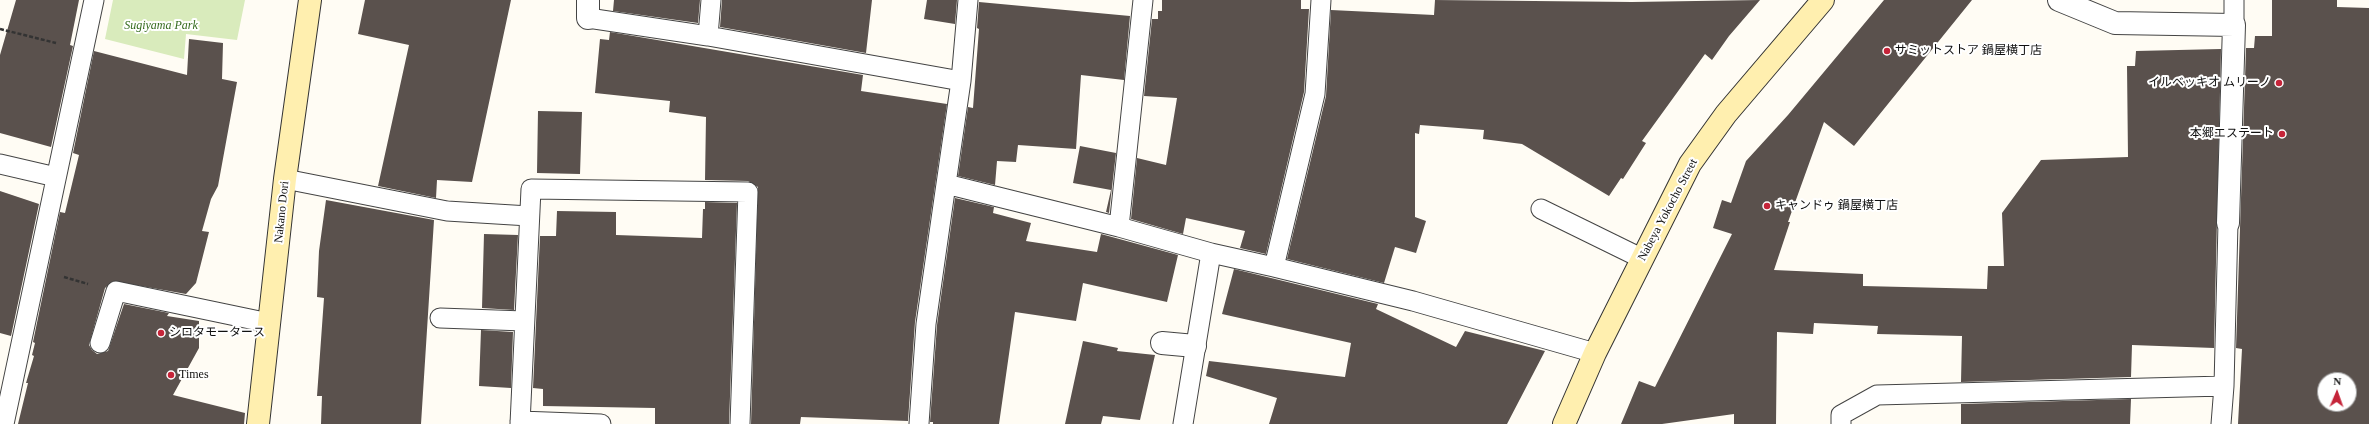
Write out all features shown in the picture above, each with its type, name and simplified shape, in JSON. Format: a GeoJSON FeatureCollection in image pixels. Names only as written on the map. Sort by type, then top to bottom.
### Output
{"type":"FeatureCollection","features":[{"type":"Feature","properties":{"kind":"street","name":"Nakano Dori"},"geometry":{"type":"LineString","coordinates":[[258,424],[285,179],[310,0]]}},
{"type":"Feature","properties":{"kind":"street","name":"Nabeya Yokocho Street"},"geometry":{"type":"LineString","coordinates":[[1564,424],[1596,353],[1690,164],[1726,114],[1823,0]]}},
{"type":"Feature","properties":{"kind":"street"},"geometry":{"type":"LineString","coordinates":[[2059,0],[2115,23],[2234,25],[2228,223]]}},
{"type":"Feature","properties":{"kind":"street"},"geometry":{"type":"LineString","coordinates":[[1162,343],[1195,346]]}},
{"type":"Feature","properties":{"kind":"lane"},"geometry":{"type":"LineString","coordinates":[[4,424],[7,381],[37,270],[56,177],[85,51],[94,0]]}},
{"type":"Feature","properties":{"kind":"lane"},"geometry":{"type":"LineString","coordinates":[[708,36],[711,0]]}},
{"type":"Feature","properties":{"kind":"lane"},"geometry":{"type":"LineString","coordinates":[[919,424],[926,324],[961,81],[968,0]]}},
{"type":"Feature","properties":{"kind":"lane"},"geometry":{"type":"LineString","coordinates":[[1119,227],[1144,0]]}},
{"type":"Feature","properties":{"kind":"lane"},"geometry":{"type":"LineString","coordinates":[[1274,268],[1315,94],[1321,0]]}},
{"type":"Feature","properties":{"kind":"lane"},"geometry":{"type":"LineString","coordinates":[[2234,0],[2234,25]]}},
{"type":"Feature","properties":{"kind":"lane"},"geometry":{"type":"LineString","coordinates":[[588,9],[708,36],[961,81]]}},
{"type":"Feature","properties":{"kind":"lane"},"geometry":{"type":"LineString","coordinates":[[0,164],[56,177]]}},
{"type":"Feature","properties":{"kind":"lane"},"geometry":{"type":"LineString","coordinates":[[285,179],[447,211],[529,216]]}},
{"type":"Feature","properties":{"kind":"lane"},"geometry":{"type":"LineString","coordinates":[[946,184],[1119,227],[1211,253],[1413,301],[1596,353]]}},
{"type":"Feature","properties":{"kind":"lane"},"geometry":{"type":"LineString","coordinates":[[601,424],[520,423],[531,189],[748,192],[740,424]]}},
{"type":"Feature","properties":{"kind":"lane"},"geometry":{"type":"LineString","coordinates":[[1541,209],[1643,258]]}},
{"type":"Feature","properties":{"kind":"lane"},"geometry":{"type":"LineString","coordinates":[[2221,424],[2224,386],[2228,223]]}},
{"type":"Feature","properties":{"kind":"lane"},"geometry":{"type":"LineString","coordinates":[[1182,424],[1211,253]]}},
{"type":"Feature","properties":{"kind":"lane"},"geometry":{"type":"LineString","coordinates":[[100,344],[116,291],[270,323]]}},
{"type":"Feature","properties":{"kind":"lane"},"geometry":{"type":"LineString","coordinates":[[440,318],[524,321]]}},
{"type":"Feature","properties":{"kind":"lane"},"geometry":{"type":"LineString","coordinates":[[1841,424],[1841,415],[1877,395],[2224,386]]}},
{"type":"Feature","properties":{"kind":"path"},"geometry":{"type":"LineString","coordinates":[[0,29],[85,51]]}},
{"type":"Feature","properties":{"kind":"path"},"geometry":{"type":"LineString","coordinates":[[37,270],[116,291]]}},
{"type":"Feature","properties":{"kind":"green space","name":"Sugiyama Park"},"geometry":{"type":"Polygon","coordinates":[[[113,0],[245,0],[237,40],[186,34],[184,59],[105,39],[113,0]]]}},
{"type":"Feature","properties":{"kind":"building"},"geometry":{"type":"Polygon","coordinates":[[[16,0],[79,0],[70,45],[73,46],[51,147],[0,133],[0,55],[16,0]]]}},
{"type":"Feature","properties":{"kind":"building"},"geometry":{"type":"Polygon","coordinates":[[[365,0],[511,0],[472,182],[437,180],[436,198],[378,186],[409,45],[358,34],[365,0]]]}},
{"type":"Feature","properties":{"kind":"building"},"geometry":{"type":"Polygon","coordinates":[[[614,0],[700,0],[698,23],[613,11],[614,0]]]}},
{"type":"Feature","properties":{"kind":"building"},"geometry":{"type":"Polygon","coordinates":[[[722,0],[872,0],[866,53],[720,27],[722,0]]]}},
{"type":"Feature","properties":{"kind":"building"},"geometry":{"type":"Polygon","coordinates":[[[927,0],[957,0],[955,24],[924,19],[927,0]]]}},
{"type":"Feature","properties":{"kind":"building"},"geometry":{"type":"Polygon","coordinates":[[[1162,0],[1301,0],[1301,9],[1309,9],[1304,92],[1266,254],[1240,248],[1245,231],[1186,218],[1183,234],[1131,219],[1137,158],[1166,165],[1177,98],[1144,96],[1152,19],[1158,19],[1158,11],[1162,11],[1162,0]]]}},
{"type":"Feature","properties":{"kind":"building"},"geometry":{"type":"Polygon","coordinates":[[[1435,0],[1632,2],[1760,0],[1729,36],[1712,60],[1705,54],[1642,141],[1646,143],[1623,179],[1621,178],[1609,196],[1522,144],[1483,139],[1484,130],[1420,125],[1419,134],[1415,133],[1415,217],[1426,221],[1416,253],[1395,247],[1384,283],[1287,259],[1326,96],[1331,10],[1434,15],[1435,0]]]}},
{"type":"Feature","properties":{"kind":"building"},"geometry":{"type":"Polygon","coordinates":[[[1884,0],[1972,0],[1854,146],[1824,122],[1788,222],[1790,222],[1774,270],[1863,274],[1863,286],[1987,289],[1988,266],[2004,266],[2002,213],[2041,160],[2128,157],[2127,66],[2135,66],[2136,51],[2221,49],[2214,348],[2132,345],[2131,377],[1961,382],[1962,336],[1877,334],[1878,326],[1814,323],[1813,334],[1777,332],[1776,424],[1734,424],[1734,414],[1662,424],[1621,424],[1639,381],[1655,387],[1732,234],[1713,228],[1722,200],[1731,203],[1746,161],[1788,115],[1884,0]]]}},
{"type":"Feature","properties":{"kind":"building"},"geometry":{"type":"Polygon","coordinates":[[[2272,0],[2337,0],[2337,7],[2369,8],[2369,424],[2238,424],[2242,349],[2236,348],[2246,48],[2254,48],[2255,36],[2272,36],[2272,0]]]}},
{"type":"Feature","properties":{"kind":"building"},"geometry":{"type":"Polygon","coordinates":[[[979,2],[1130,16],[1124,80],[1081,75],[1076,149],[1018,145],[1016,162],[997,161],[995,185],[958,176],[968,107],[973,108],[979,29],[977,28],[979,2]]]}},
{"type":"Feature","properties":{"kind":"building"},"geometry":{"type":"Polygon","coordinates":[[[610,32],[863,75],[861,91],[947,104],[915,322],[908,421],[801,417],[800,424],[751,424],[758,187],[748,181],[705,180],[706,117],[669,112],[670,101],[595,93],[600,39],[609,40],[610,32]]]}},
{"type":"Feature","properties":{"kind":"building"},"geometry":{"type":"Polygon","coordinates":[[[189,39],[223,43],[222,79],[237,82],[218,186],[211,199],[202,231],[209,232],[196,283],[186,294],[113,281],[105,288],[89,345],[97,354],[108,351],[124,304],[169,313],[167,316],[199,321],[199,348],[173,395],[245,413],[244,424],[18,424],[28,383],[26,383],[34,356],[32,355],[35,343],[33,342],[60,212],[65,213],[79,155],[73,153],[94,51],[187,75],[189,39]]]}},
{"type":"Feature","properties":{"kind":"building"},"geometry":{"type":"Polygon","coordinates":[[[538,111],[582,112],[580,174],[537,173],[538,111]]]}},
{"type":"Feature","properties":{"kind":"building"},"geometry":{"type":"Polygon","coordinates":[[[1080,146],[1116,153],[1109,213],[1106,212],[1111,190],[1073,183],[1080,146]]]}},
{"type":"Feature","properties":{"kind":"building"},"geometry":{"type":"Polygon","coordinates":[[[0,191],[39,204],[11,336],[0,333],[0,191]]]}},
{"type":"Feature","properties":{"kind":"building"},"geometry":{"type":"Polygon","coordinates":[[[955,198],[994,207],[993,213],[1031,223],[1026,241],[1097,252],[1101,234],[1178,255],[1167,302],[1083,283],[1076,321],[1015,312],[999,424],[933,424],[933,422],[930,422],[937,325],[955,198]]]}},
{"type":"Feature","properties":{"kind":"building"},"geometry":{"type":"Polygon","coordinates":[[[326,200],[434,220],[421,424],[321,424],[322,396],[317,396],[324,298],[317,297],[319,251],[326,200]]]}},
{"type":"Feature","properties":{"kind":"building"},"geometry":{"type":"Polygon","coordinates":[[[705,202],[737,203],[729,424],[655,424],[655,408],[543,406],[543,389],[533,388],[540,236],[556,236],[557,211],[616,212],[616,235],[702,238],[703,209],[705,209],[705,202]]]}},
{"type":"Feature","properties":{"kind":"building"},"geometry":{"type":"Polygon","coordinates":[[[484,234],[518,235],[514,310],[482,308],[484,234]]]}},
{"type":"Feature","properties":{"kind":"building"},"geometry":{"type":"Polygon","coordinates":[[[1234,269],[1378,304],[1376,309],[1456,347],[1465,331],[1545,351],[1507,424],[1269,424],[1277,398],[1206,376],[1209,361],[1345,377],[1351,343],[1222,314],[1234,269]]]}},
{"type":"Feature","properties":{"kind":"building"},"geometry":{"type":"Polygon","coordinates":[[[481,330],[513,332],[511,388],[479,386],[481,330]]]}},
{"type":"Feature","properties":{"kind":"building"},"geometry":{"type":"Polygon","coordinates":[[[1083,341],[1118,348],[1117,351],[1155,355],[1140,420],[1103,416],[1101,424],[1065,424],[1083,341]]]}},
{"type":"Feature","properties":{"kind":"building"},"geometry":{"type":"Polygon","coordinates":[[[2131,399],[2130,424],[1961,424],[1961,404],[2131,399]]]}},
{"type":"Feature","properties":{"kind":"place","name":"サミットストア 鍋屋横丁店"},"geometry":{"type":"Point","coordinates":[1887,51]}},
{"type":"Feature","properties":{"kind":"place","name":"イルベッキオ ムリーノ"},"geometry":{"type":"Point","coordinates":[2279,83]}},
{"type":"Feature","properties":{"kind":"place","name":"本郷エステート"},"geometry":{"type":"Point","coordinates":[2282,134]}},
{"type":"Feature","properties":{"kind":"place","name":"キャンドゥ 鍋屋横丁店"},"geometry":{"type":"Point","coordinates":[1767,206]}},
{"type":"Feature","properties":{"kind":"place","name":"シロタモータース"},"geometry":{"type":"Point","coordinates":[161,333]}},
{"type":"Feature","properties":{"kind":"place","name":"Times"},"geometry":{"type":"Point","coordinates":[171,375]}}]}
